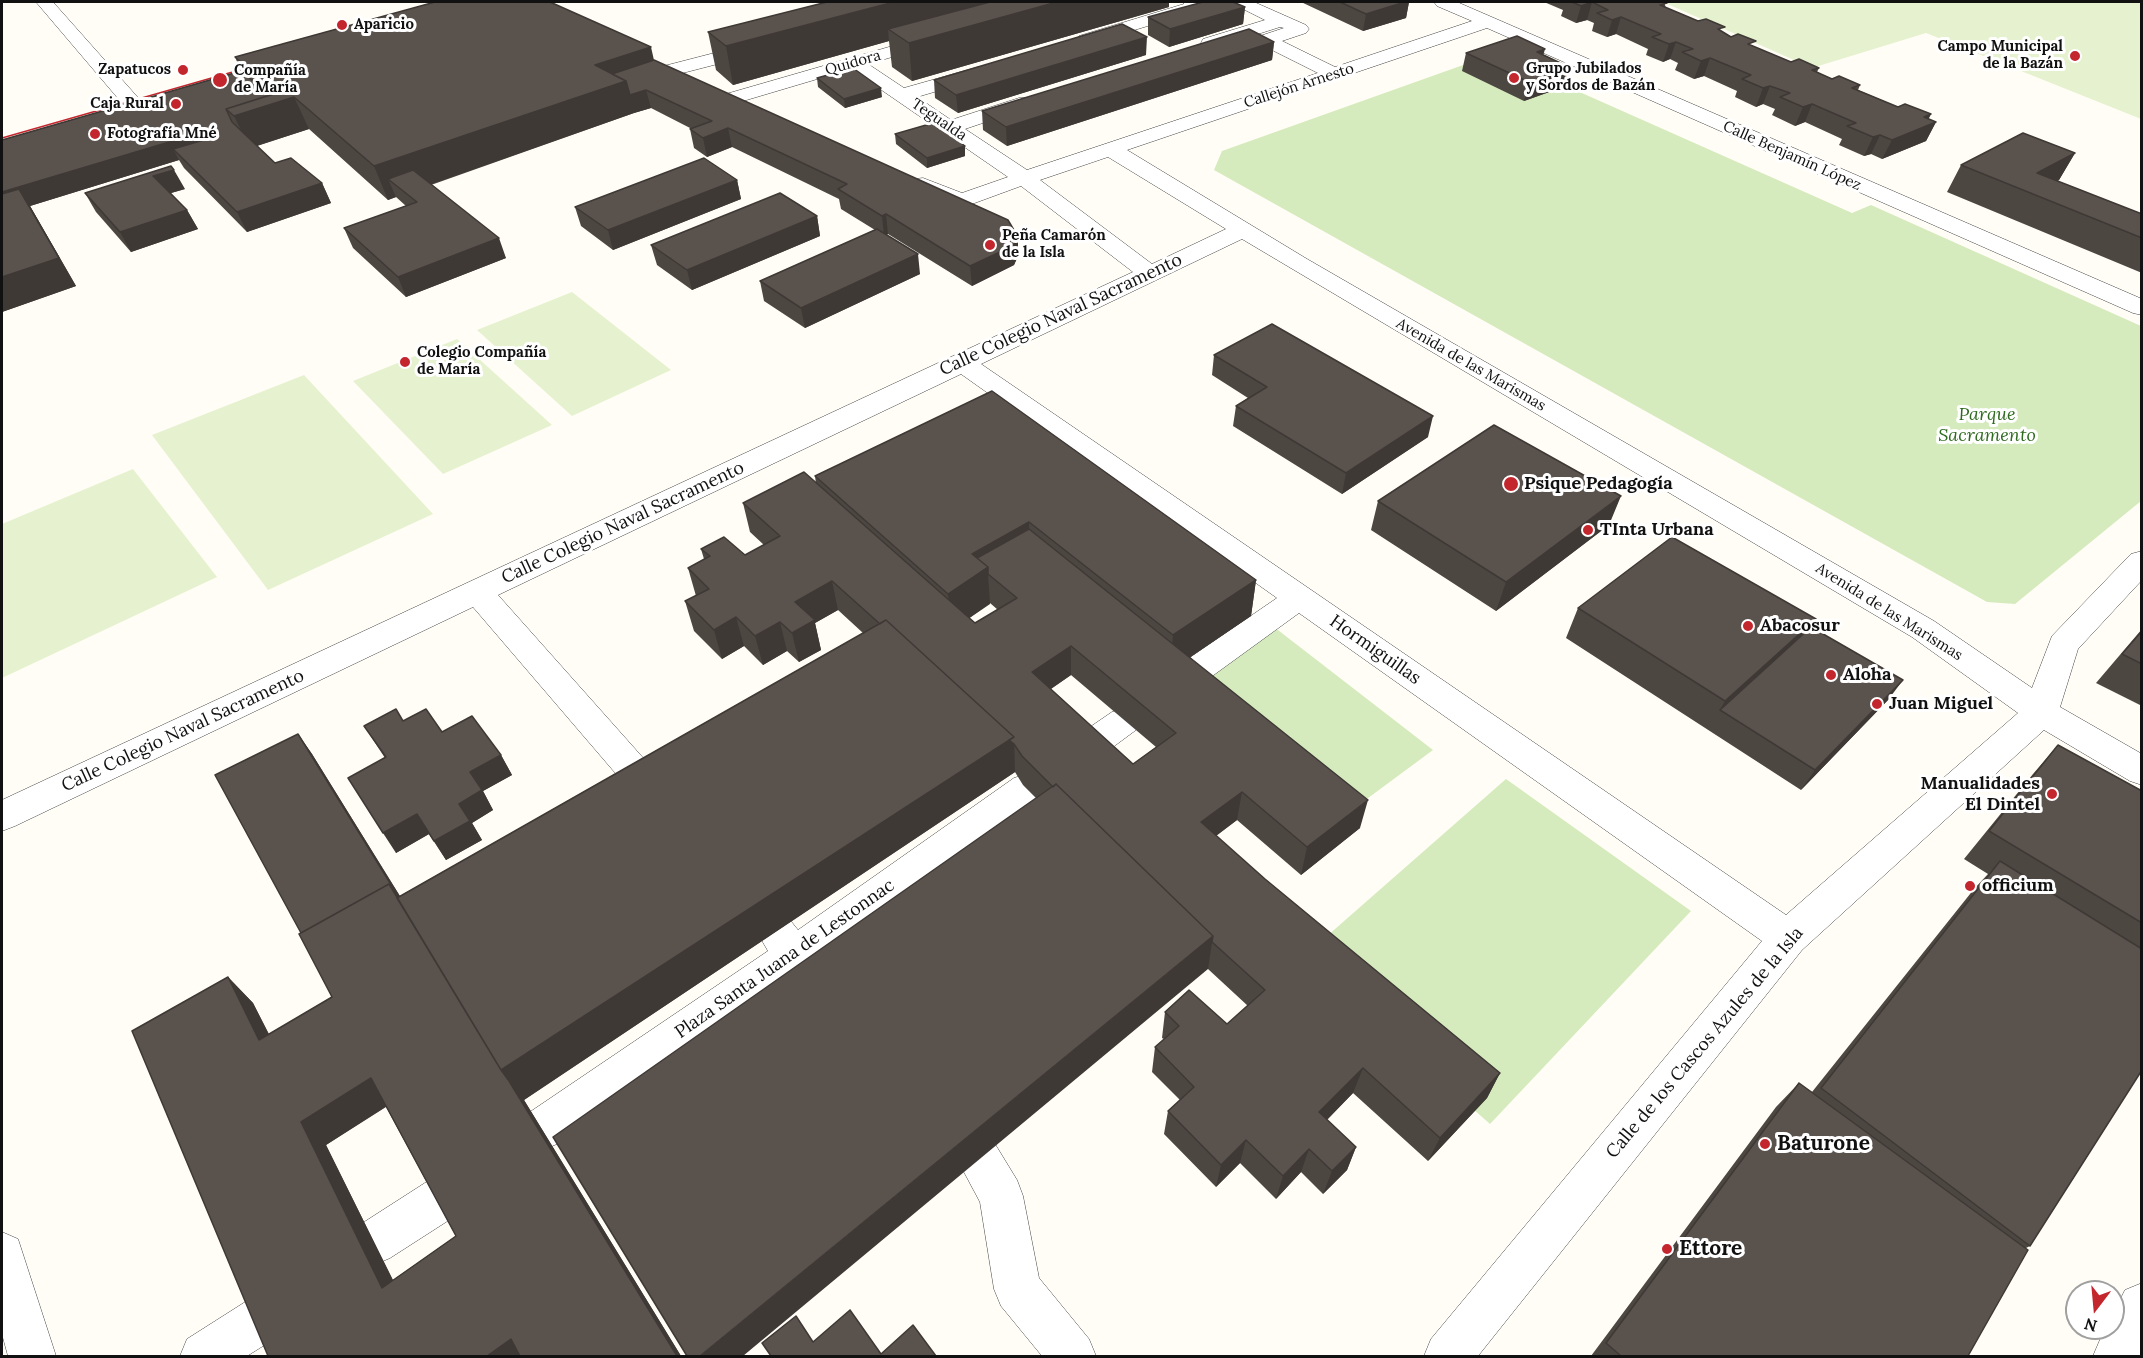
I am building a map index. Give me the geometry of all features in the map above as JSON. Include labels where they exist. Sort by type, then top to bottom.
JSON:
[{"type":"street","points":[[44,2],[134,105]]},
{"type":"street","points":[[1073,44],[1194,4],[1241,2],[1300,28],[1266,40],[1335,74]]},
{"type":"street","name":"Calle Benjamín López","points":[[1443,2],[2142,308]]},
{"type":"street","points":[[1194,49],[1282,20]]},
{"type":"street","name":"Callejón Arnesto","points":[[1109,148],[1487,22]]},
{"type":"street","name":"Quidora","points":[[733,98],[954,34]]},
{"type":"street","points":[[671,70],[772,44]]},
{"type":"street","points":[[651,60],[765,113]]},
{"type":"street","name":"Tegualda","points":[[854,63],[1024,178]]},
{"type":"street","points":[[902,96],[993,68]]},
{"type":"street","points":[[949,127],[1049,95]]},
{"type":"street","points":[[112,111],[156,98]]},
{"type":"street","points":[[906,176],[961,201],[1109,148]]},
{"type":"street","name":"Avenida de las Marismas","points":[[1109,148],[1243,230],[1923,629],[2041,712],[2142,771]]},
{"type":"street","points":[[1024,178],[1149,273]]},
{"type":"street","name":"Calle Colegio Naval Sacramento","points":[[2,816],[1243,230]]},
{"type":"street","name":"Hormiguillas","points":[[961,362],[1788,938]]},
{"type":"street","points":[[2041,712],[2063,644],[2142,561]]},
{"type":"street","points":[[478,592],[649,786]]},
{"type":"street","points":[[1180,681],[1299,598]]},
{"type":"street","name":"Calle de los Cascos Azules de la Isla","points":[[1448,1356],[1788,938],[2041,712]]},
{"type":"street","points":[[1086,748],[1124,721]]},
{"type":"street","name":"Plaza Santa Juana de Lestonnac","points":[[542,1129],[785,944],[1027,788]]},
{"type":"street","points":[[785,944],[822,987]]},
{"type":"street","points":[[990,1178],[1018,1289],[1072,1356]]},
{"type":"street","points":[[374,1242],[444,1197]]},
{"type":"street","points":[[2,1255],[32,1356]]},
{"type":"street","points":[[2116,1356],[2142,1307]]},
{"type":"street","points":[[204,1356],[270,1314]]},
{"type":"green space","points":[[1663,2],[2141,2],[2141,119],[1926,33],[1812,68]]},
{"type":"green space","name":"Parque Sacramento","points":[[1494,54],[1852,213],[1871,205],[2141,326],[2141,501],[2015,604],[1987,602],[1214,170],[1222,151]]},
{"type":"green space","points":[[572,292],[671,370],[572,416],[477,330]]},
{"type":"green space","points":[[457,339],[552,425],[443,474],[353,381]]},
{"type":"green space","points":[[304,375],[433,514],[268,590],[152,435]]},
{"type":"green space","points":[[133,469],[217,577],[2,678],[2,524]]},
{"type":"green space","points":[[1274,627],[1433,750],[1318,835],[1161,698]]},
{"type":"green space","points":[[1506,779],[1691,911],[1490,1124],[1302,958]]},
{"type":"building","points":[[435,2],[550,2],[651,47],[595,65],[626,81],[374,166],[294,97],[234,116],[226,109],[277,93],[235,57]]},
{"type":"building","points":[[827,2],[894,2],[726,46],[708,32]]},
{"type":"building","points":[[990,2],[1057,2],[909,43],[888,29]]},
{"type":"building","points":[[1203,2],[1233,2],[1245,7],[1170,29],[1148,17]]},
{"type":"building","points":[[1340,2],[1405,2],[1366,14]]},
{"type":"building","points":[[1572,2],[1592,2],[1581,6]]},
{"type":"building","points":[[1592,2],[1667,3],[1660,5],[1698,21],[1706,19],[1725,27],[1718,29],[1731,37],[1738,34],[1756,41],[1748,44],[1791,62],[1799,59],[1819,68],[1812,70],[1832,79],[1839,76],[1860,85],[1852,88],[1898,107],[1905,104],[1931,114],[1924,117],[1936,122],[1892,140],[1880,135],[1873,137],[1847,126],[1856,123],[1812,104],[1803,107],[1780,97],[1790,93],[1770,86],[1763,88],[1742,79],[1751,75],[1710,58],[1701,61],[1682,52],[1693,49],[1676,42],[1669,44],[1652,37],[1661,34],[1621,17],[1612,20],[1597,13],[1608,10]]},
{"type":"building","points":[[1122,24],[1147,37],[956,95],[934,80]]},
{"type":"building","points":[[1249,29],[1274,42],[1006,127],[982,111]]},
{"type":"building","points":[[1517,36],[1545,49],[1537,52],[1571,68],[1529,82],[1466,53]]},
{"type":"building","points":[[654,60],[1008,220],[1018,237],[1013,246],[970,266],[886,214],[882,216],[838,189],[847,184],[728,128],[703,138],[690,129],[712,121],[646,90],[630,95],[626,81],[612,74]]},
{"type":"building","points":[[853,68],[881,88],[844,99],[817,78]]},
{"type":"building","points":[[241,71],[270,95],[226,109],[232,122],[275,163],[291,158],[322,183],[237,212],[173,149],[214,137],[206,131],[2,192],[2,140]]},
{"type":"building","points":[[933,123],[965,146],[927,158],[895,134]]},
{"type":"building","points":[[2023,133],[2075,153],[2037,173],[2142,214],[2142,238],[1961,165]]},
{"type":"building","points":[[704,158],[737,180],[608,230],[575,207]]},
{"type":"building","points":[[171,166],[174,170],[153,176],[187,210],[120,232],[85,193]]},
{"type":"building","points":[[413,170],[499,238],[398,277],[344,228],[417,202],[388,179]]},
{"type":"building","points":[[19,189],[59,258],[2,277],[2,194]]},
{"type":"building","points":[[780,193],[817,216],[687,270],[651,245]]},
{"type":"building","points":[[877,229],[918,254],[801,308],[760,281]]},
{"type":"building","points":[[1272,324],[1433,416],[1346,473],[1236,406],[1267,387],[1214,355]]},
{"type":"building","points":[[992,391],[1256,580],[1173,635],[1029,522],[972,554],[988,567],[948,594],[815,476]]},
{"type":"building","points":[[1494,425],[1621,496],[1506,582],[1378,501]]},
{"type":"building","points":[[804,472],[975,623],[1017,598],[988,574],[988,567],[977,558],[1029,529],[1368,800],[1307,847],[1242,792],[1201,822],[1265,879],[1500,1073],[1440,1138],[1363,1068],[1319,1112],[1356,1147],[1332,1171],[1309,1149],[1283,1176],[1246,1140],[1221,1165],[1168,1111],[1194,1087],[1155,1047],[1179,1026],[1165,1012],[1189,990],[1227,1024],[1265,990],[1212,942],[1213,936],[1056,784],[1053,787],[1022,756],[1009,740],[1014,737],[886,620],[880,624],[832,581],[795,602],[815,620],[792,633],[780,622],[755,636],[736,617],[714,630],[685,601],[709,589],[688,568],[710,556],[701,549],[724,537],[745,555],[780,536],[743,503]],"holes":[[[1071,646],[1176,733],[1133,764],[1032,672]]]},
{"type":"building","points":[[1672,537],[1816,619],[1725,701],[1578,608]]},
{"type":"building","points":[[886,620],[1014,737],[501,1070],[397,898]]},
{"type":"building","points":[[1811,627],[1903,680],[1815,770],[1720,710]]},
{"type":"building","points":[[2142,631],[2142,664],[2122,654]]},
{"type":"building","points":[[396,709],[403,721],[426,709],[442,732],[472,716],[501,755],[470,772],[482,790],[459,804],[470,821],[434,841],[417,814],[383,833],[348,778],[386,757],[364,726]]},
{"type":"building","points":[[298,734],[395,891],[389,884],[301,933],[215,775]]},
{"type":"building","points":[[2058,745],[2142,791],[2142,923],[1989,831]]},
{"type":"building","points":[[1056,784],[1213,936],[700,1356],[687,1356],[553,1137]]},
{"type":"building","points":[[2000,861],[2142,949],[2142,1070],[2030,1246],[1821,1088]]},
{"type":"building","points":[[389,884],[677,1356],[520,1356],[511,1339],[487,1356],[268,1356],[132,1031],[228,977],[259,1040],[332,997],[299,934]],"holes":[[[371,1078],[456,1236],[382,1288],[301,1122]]]},
{"type":"building","points":[[1799,1083],[2028,1250],[1968,1356],[1621,1356],[1606,1343]]},
{"type":"building","points":[[850,1310],[881,1354],[913,1325],[936,1356],[771,1356],[762,1343],[796,1316],[813,1342]]},
{"type":"tram line","points":[[2,138],[257,65]]},
{"type":"place","name":"Aparicio","points":[[342,25]]},
{"type":"place","name":"Campo Municipal de la Bazán","points":[[2075,56]]},
{"type":"place","name":"Zapatucos","points":[[183,70]]},
{"type":"place","name":"Grupo Jubilados y Sordos de Bazán","points":[[1514,78]]},
{"type":"place","name":"Compañía de María","points":[[220,80]]},
{"type":"place","name":"Caja Rural","points":[[176,104]]},
{"type":"place","name":"Fotografía Mné","points":[[95,134]]},
{"type":"place","name":"Peña Camarón de la Isla","points":[[990,245]]},
{"type":"place","name":"Colegio Compañía de María","points":[[405,362]]},
{"type":"place","name":"Psique Pedagogía","points":[[1511,484]]},
{"type":"place","name":"TInta Urbana","points":[[1588,530]]},
{"type":"place","name":"Abacosur","points":[[1748,626]]},
{"type":"place","name":"Aloha","points":[[1831,675]]},
{"type":"place","name":"Juan Miguel","points":[[1877,704]]},
{"type":"place","name":"Manualidades El Dintel","points":[[2052,794]]},
{"type":"place","name":"officium","points":[[1970,886]]},
{"type":"place","name":"Baturone","points":[[1765,1144]]},
{"type":"place","name":"Ettore","points":[[1667,1249]]}]
